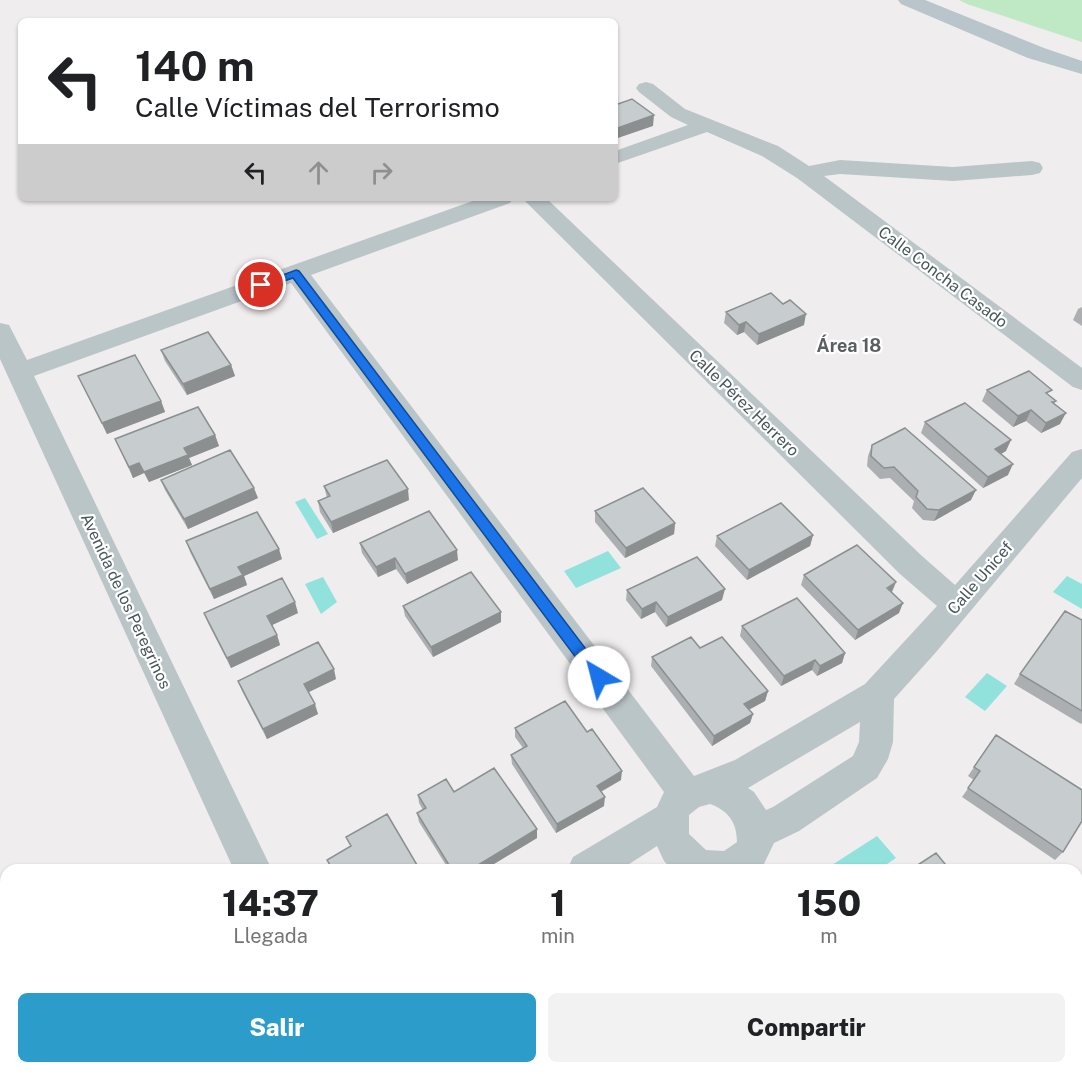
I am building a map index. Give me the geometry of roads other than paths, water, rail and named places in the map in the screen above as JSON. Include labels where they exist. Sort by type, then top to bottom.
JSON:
[{"type":"street","points":[[908,0],[1036,53],[1082,68]]},
{"type":"street","name":"Calle Concha Casado","points":[[646,88],[678,113],[770,151],[805,173],[1082,381]]},
{"type":"street","points":[[618,157],[707,125]]},
{"type":"street","points":[[805,173],[840,167],[953,174],[1032,168]]},
{"type":"street","points":[[20,372],[494,201]]},
{"type":"street","name":"Calle Pérez Herrero","points":[[536,201],[911,565],[957,605]]},
{"type":"street","points":[[296,273],[689,800]]},
{"type":"street","name":"Avenida de los Peregrinos","points":[[0,331],[250,864]]},
{"type":"street","name":"Calle Unicef","points":[[595,864],[689,800],[747,771],[877,694],[1082,459]]},
{"type":"street","points":[[711,864],[733,861],[786,819],[865,767],[873,758],[876,749],[877,694]]},
{"type":"street","points":[[694,864],[684,858],[669,833],[689,800],[726,791],[747,807],[754,820],[733,861]]},
{"type":"water","points":[[305,498],[328,534],[317,539],[295,502]]},
{"type":"water","points":[[608,551],[621,568],[576,588],[564,571]]},
{"type":"water","points":[[1067,576],[1082,584],[1082,609],[1053,592]]},
{"type":"water","points":[[323,577],[337,602],[321,614],[305,584]]},
{"type":"water","points":[[987,673],[1007,686],[985,711],[965,697]]},
{"type":"water","points":[[877,836],[896,858],[887,864],[834,864]]},
{"type":"district","name":"Área 18","points":[[849,345]]}]
